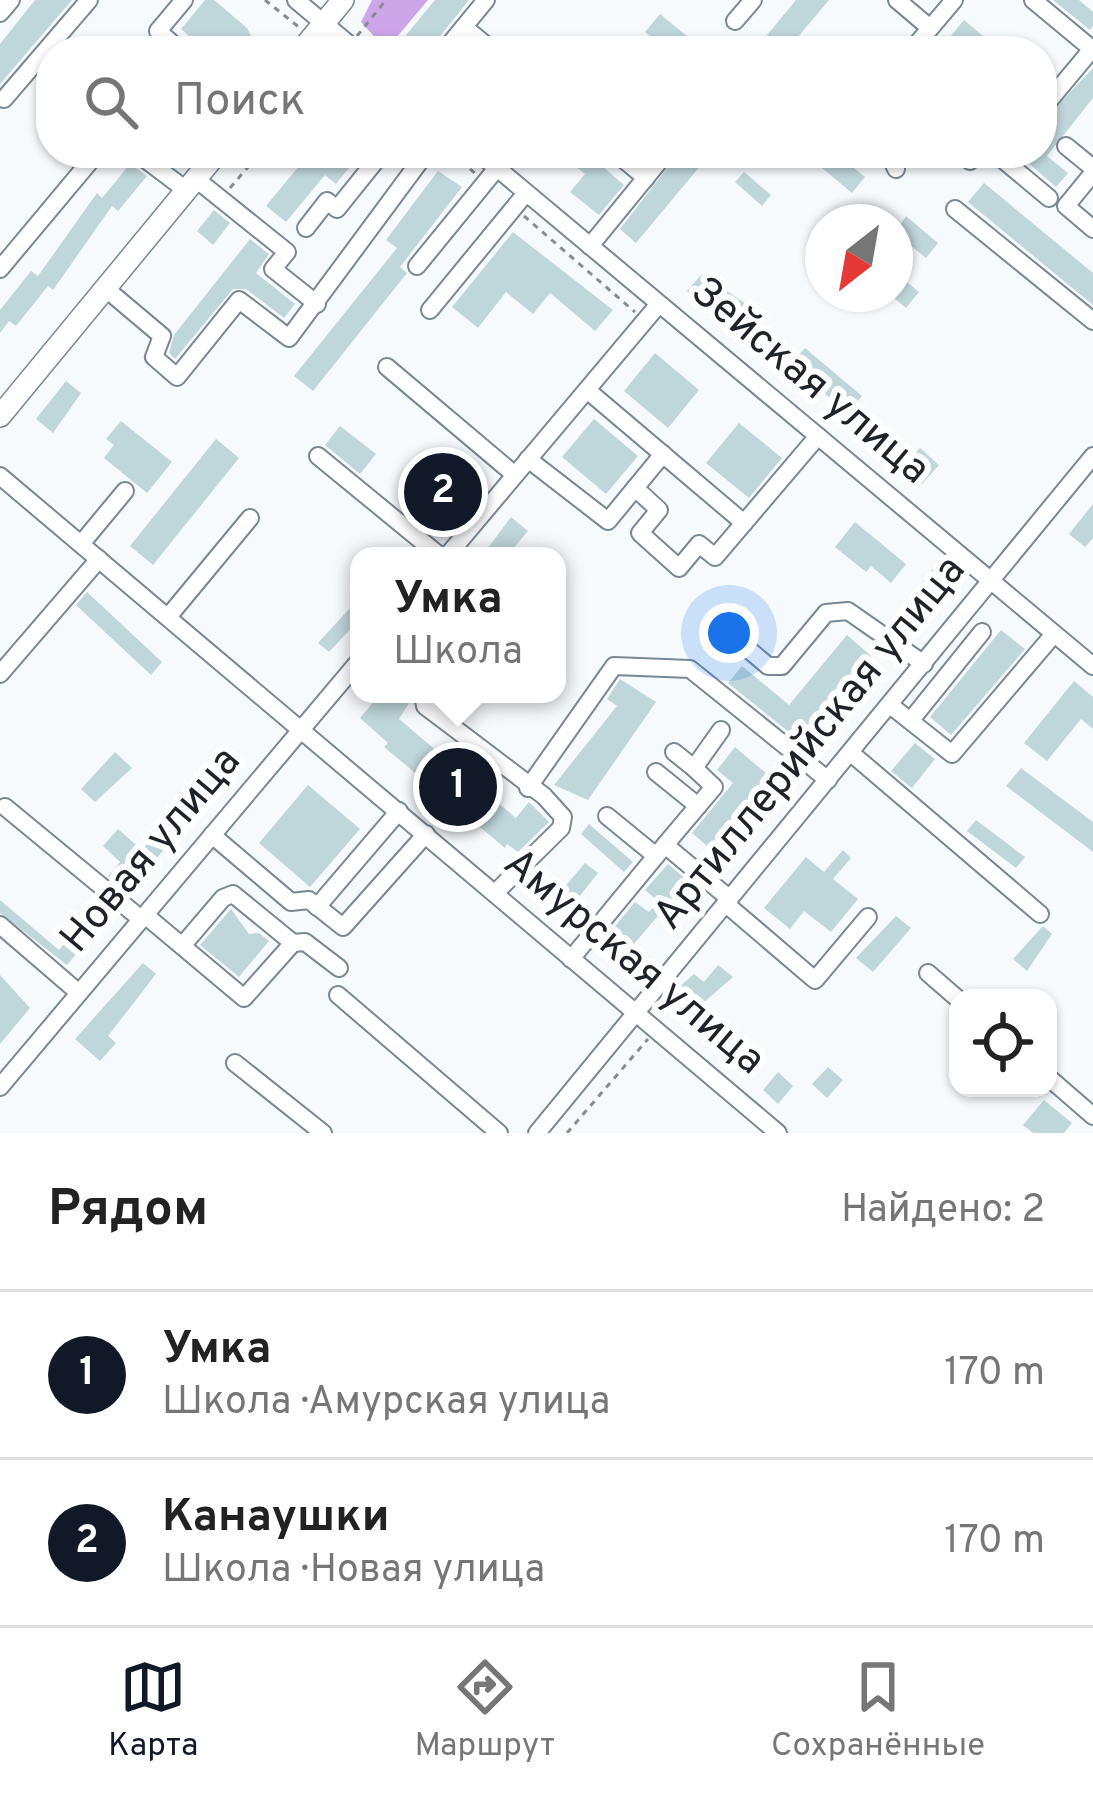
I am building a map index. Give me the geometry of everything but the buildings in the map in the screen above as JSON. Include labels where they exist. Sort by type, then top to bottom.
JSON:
[{"type":"main road","points":[[314,36],[344,0]]},
{"type":"main road","points":[[0,416],[204,168]]},
{"type":"street","points":[[0,13],[11,0]]},
{"type":"street","points":[[58,36],[89,0]]},
{"type":"street","points":[[164,36],[158,31],[184,0]]},
{"type":"street","points":[[296,0],[311,36]]},
{"type":"street","points":[[456,36],[486,0]]},
{"type":"street","points":[[735,21],[753,0]]},
{"type":"street","points":[[897,0],[931,28]]},
{"type":"street","points":[[924,36],[954,0]]},
{"type":"street","points":[[1033,0],[1092,48],[1057,91]]},
{"type":"street","points":[[464,26],[476,36]]},
{"type":"street","points":[[4,99],[36,62]]},
{"type":"street","points":[[1066,146],[1093,171],[1066,206],[1093,229]]},
{"type":"street","points":[[0,269],[85,168]]},
{"type":"street","points":[[163,168],[222,199],[287,252],[273,269],[316,304]]},
{"type":"street","points":[[305,228],[327,201],[337,209],[370,168]]},
{"type":"street","points":[[105,288],[162,336],[154,357],[177,377],[239,300],[290,338],[415,168]]},
{"type":"street","name":"Зейская улица","points":[[488,168],[520,200],[590,246],[1093,666]]},
{"type":"street","points":[[634,168],[646,178]]},
{"type":"street","points":[[590,246],[654,168]]},
{"type":"street","points":[[1013,168],[1049,198]]},
{"type":"street","points":[[417,266],[492,175]]},
{"type":"street","points":[[430,310],[520,200]]},
{"type":"street","points":[[955,209],[1093,321]]},
{"type":"street","points":[[451,547],[659,304]]},
{"type":"street","points":[[387,367],[515,475]]},
{"type":"street","points":[[587,389],[744,523]]},
{"type":"street","points":[[635,488],[659,510],[640,533],[679,568],[699,544],[715,557],[818,436]]},
{"type":"street","points":[[528,459],[608,521],[663,454]]},
{"type":"street","name":"Артиллерийская улица","points":[[537,1133],[1093,455]]},
{"type":"street","points":[[318,456],[432,547]]},
{"type":"street","name":"Амурская улица","points":[[0,476],[778,1133]]},
{"type":"street","points":[[81,544],[124,491]]},
{"type":"street","points":[[168,617],[250,518]]},
{"type":"street","points":[[0,674],[99,559]]},
{"type":"street","points":[[734,638],[768,666],[782,666],[826,613],[848,611],[924,664]]},
{"type":"street","points":[[911,720],[982,632]]},
{"type":"street","points":[[890,705],[952,754],[1054,634]]},
{"type":"street","points":[[527,788],[614,666],[690,669],[828,780]]},
{"type":"street","name":"Новая улица","points":[[0,1087],[350,672]]},
{"type":"street","points":[[424,703],[527,788],[544,796],[562,823],[495,893]]},
{"type":"street","points":[[694,768],[721,730]]},
{"type":"street","points":[[571,959],[713,787],[674,752]]},
{"type":"street","points":[[851,753],[1040,914]]},
{"type":"street","points":[[656,772],[698,806]]},
{"type":"street","points":[[4,807],[244,998],[293,943]]},
{"type":"street","points":[[317,907],[398,811]]},
{"type":"street","points":[[608,816],[728,902],[815,980],[868,916]]},
{"type":"street","points":[[212,835],[291,902],[309,900],[343,927],[426,834]]},
{"type":"street","points":[[182,946],[223,898],[232,895],[293,943],[305,942],[338,968]]},
{"type":"street","points":[[0,925],[79,993]]},
{"type":"street","points":[[928,973],[949,991]]},
{"type":"street","points":[[338,994],[499,1133]]},
{"type":"street","points":[[235,1063],[323,1133]]},
{"type":"street","points":[[1057,1085],[1093,1116]]},
{"type":"path","points":[[266,0],[310,36]]},
{"type":"path","points":[[361,36],[386,0]]},
{"type":"path","points":[[222,199],[248,168]]},
{"type":"path","points":[[479,168],[492,175]]},
{"type":"path","points":[[520,200],[645,321]]},
{"type":"path","points":[[567,1133],[653,1028]]},
{"type":"shaded area","points":[[372,0],[428,0],[398,36],[374,36],[361,22]]},
{"type":"place","name":"Канаушки","points":[[443,492]]},
{"type":"place","name":"Умка","points":[[458,787]]}]
